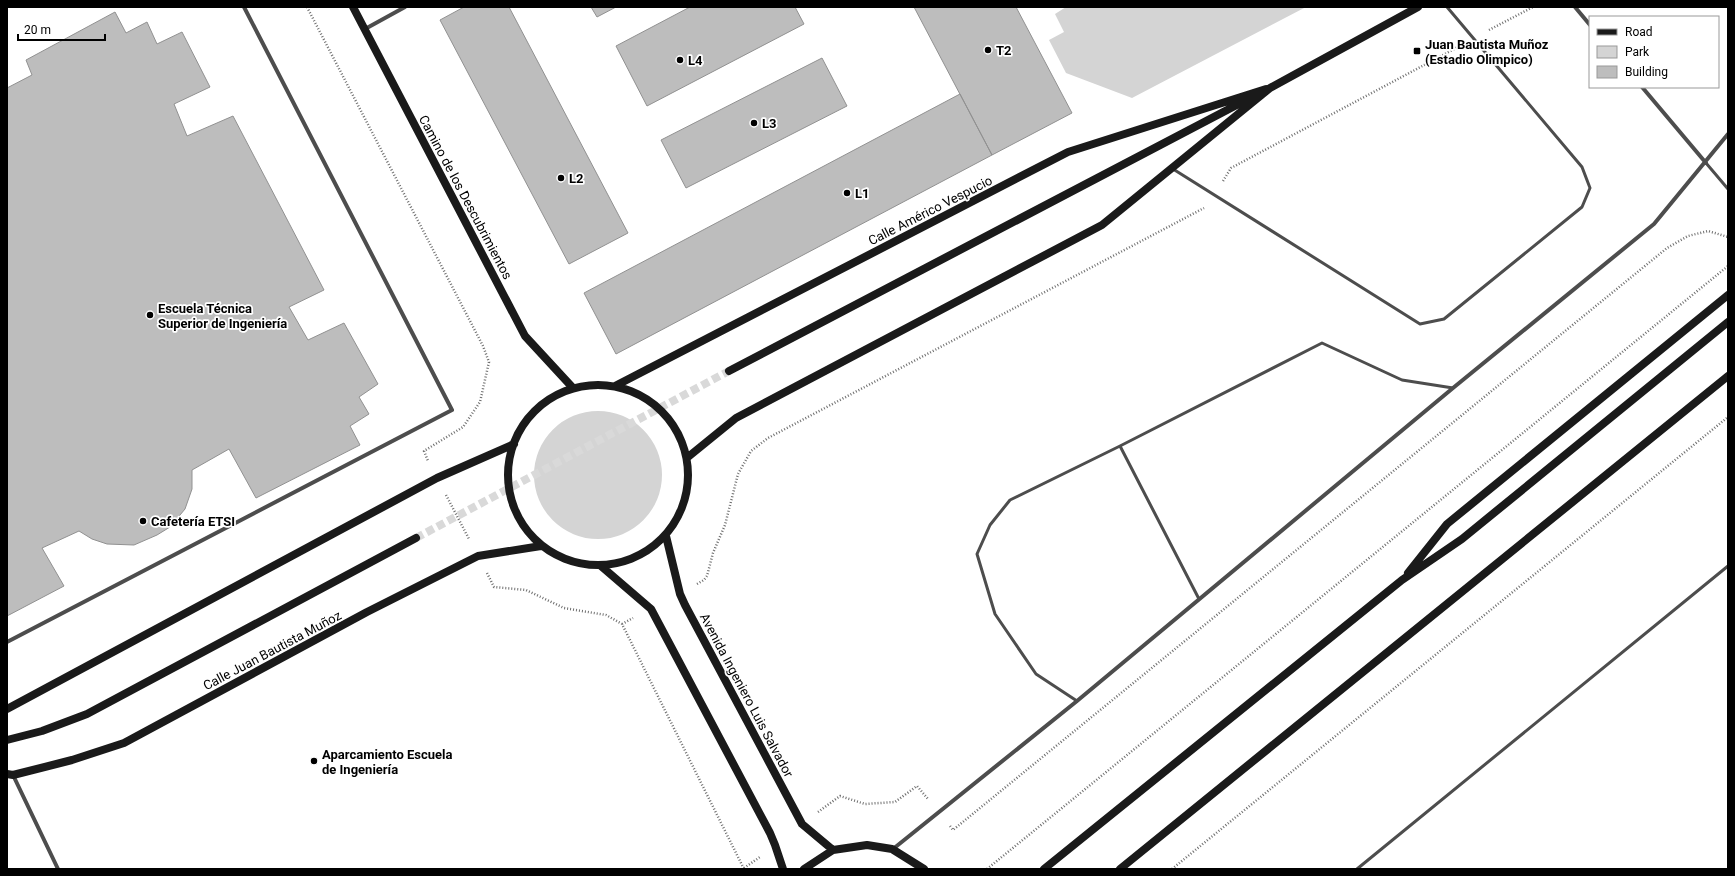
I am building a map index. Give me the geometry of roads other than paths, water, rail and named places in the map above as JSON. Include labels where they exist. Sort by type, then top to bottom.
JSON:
[{"type":"street","points":[[7,642],[452,410],[244,7]]},
{"type":"street","name":"Camino de los Descubrimientos","points":[[353,7],[525,336],[573,388]]},
{"type":"street","points":[[365,29],[405,7]]},
{"type":"street","name":"Calle Américo Vespucio","points":[[688,457],[736,418],[1102,225],[1270,88],[1418,7]]},
{"type":"street","points":[[1575,7],[1589,24]]},
{"type":"street","points":[[729,372],[1270,88]]},
{"type":"street","name":"Calle Américo Vespucio","points":[[615,386],[1068,152],[1270,88]]},
{"type":"street","points":[[1643,88],[1706,163]]},
{"type":"street","points":[[892,849],[1077,701],[1453,388],[1654,224],[1706,163],[1728,134]]},
{"type":"street","points":[[1402,580],[1447,524],[1728,295]]},
{"type":"street","points":[[1044,869],[1402,580],[1462,539],[1728,322]]},
{"type":"street","points":[[1120,869],[1728,376]]},
{"type":"street","points":[[594,384],[615,386],[648,399],[674,424],[688,457],[689,485],[682,512],[666,536],[636,558],[601,566],[579,564],[559,558],[541,546],[522,525],[510,499],[508,471],[514,444],[527,419],[548,400],[573,388],[594,384]]},
{"type":"street","points":[[7,709],[437,478],[514,444]]},
{"type":"street","name":"Avenida Ingeniero Luis Salvador","points":[[666,536],[680,594],[685,605],[802,824],[833,850]]},
{"type":"street","points":[[7,740],[42,731],[87,714],[416,538]]},
{"type":"street","name":"Calle Juan Bautista Muñoz","points":[[10,774],[72,760],[124,742],[367,612],[478,556],[541,546]]},
{"type":"street","points":[[601,566],[651,609],[770,833],[783,869]]},
{"type":"street","points":[[10,774],[58,869]]},
{"type":"street","points":[[804,869],[833,850],[867,845],[892,849],[924,869]]},
{"type":"lane","points":[[1172,168],[1420,324],[1444,319],[1582,207],[1590,188],[1582,167],[1447,7]]},
{"type":"lane","points":[[1706,163],[1728,189]]},
{"type":"lane","points":[[1077,701],[1036,674],[995,614],[977,554],[990,525],[1010,500],[1120,446],[1322,343],[1402,380],[1453,388]]},
{"type":"lane","points":[[1120,446],[1199,599]]},
{"type":"lane","points":[[1357,869],[1728,566]]},
{"type":"tunnel","points":[[416,538],[729,371]]},
{"type":"place","name":"T2","points":[[988,50]]},
{"type":"place","name":"Juan Bautista Muñoz (Estadio Olimpico)","points":[[1417,51]]},
{"type":"place","name":"L4","points":[[680,60]]},
{"type":"place","name":"L3","points":[[754,123]]},
{"type":"place","name":"L2","points":[[561,178]]},
{"type":"place","name":"L1","points":[[847,193]]},
{"type":"place","name":"Escuela Técnica Superior de Ingeniería","points":[[150,315]]},
{"type":"place","name":"Cafetería ETSI","points":[[143,521]]},
{"type":"place","name":"Aparcamiento Escuela de Ingeniería","points":[[314,761]]}]
